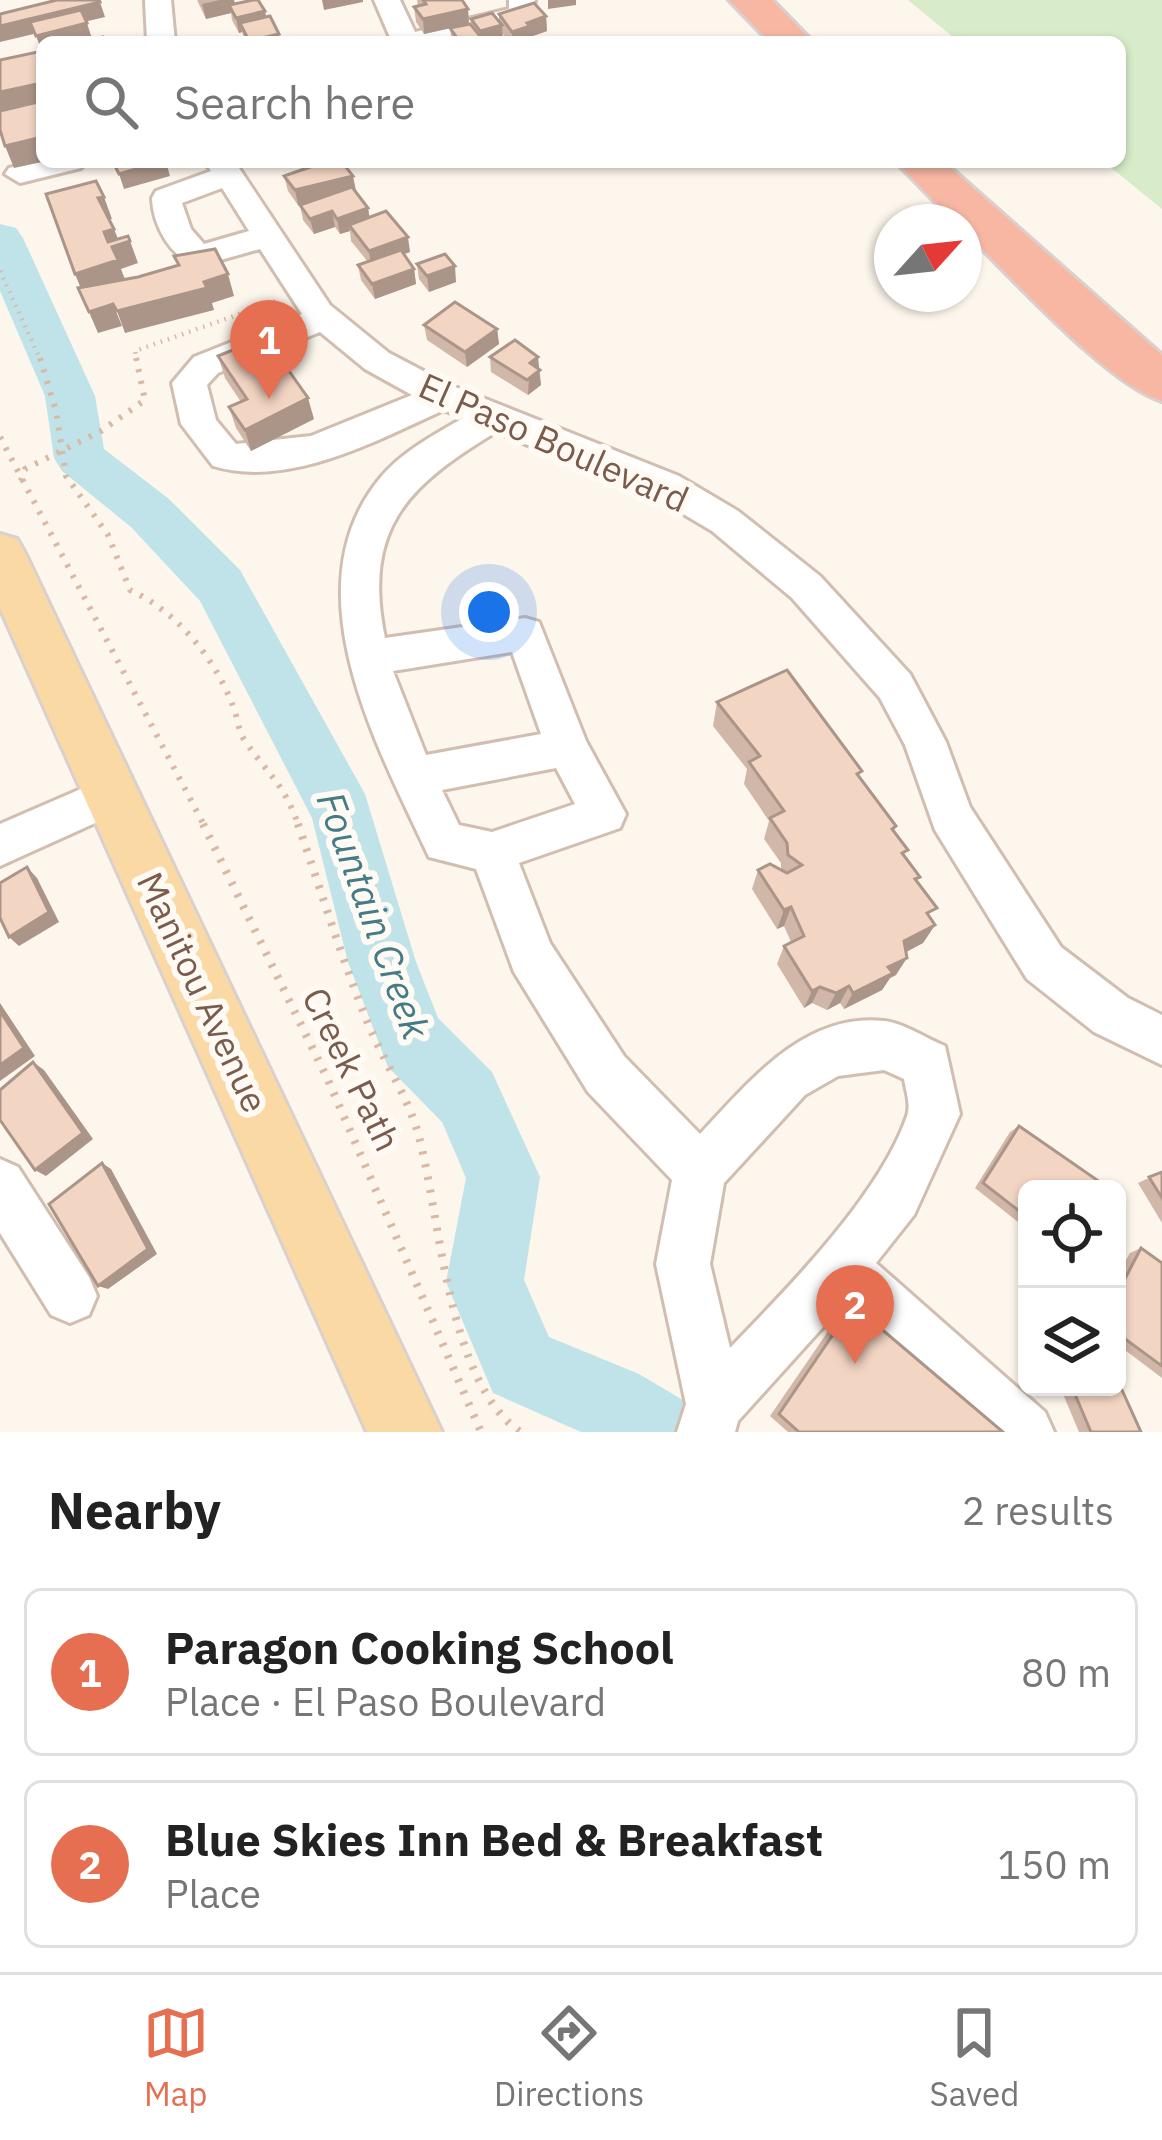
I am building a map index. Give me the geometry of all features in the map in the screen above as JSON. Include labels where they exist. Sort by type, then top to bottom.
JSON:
[{"type":"highway","points":[[715,0],[751,36]]},
{"type":"highway","points":[[749,0],[787,36]]},
{"type":"highway","points":[[885,168],[922,204]]},
{"type":"highway","points":[[925,168],[1162,383]]},
{"type":"highway","points":[[982,262],[1162,422]]},
{"type":"main road","name":"Manitou Avenue","points":[[0,553],[405,1432]]},
{"type":"street","points":[[156,36],[158,0]]},
{"type":"street","points":[[387,0],[403,36]]},
{"type":"street","points":[[426,36],[522,7]]},
{"type":"street","points":[[20,174],[45,168]]},
{"type":"street","points":[[224,169],[167,197],[166,209],[187,247],[199,256],[266,237]]},
{"type":"street","name":"El Paso Boulevard","points":[[224,169],[324,318],[377,361],[443,396],[666,486],[725,520],[806,587],[895,686],[926,742],[951,816],[1044,963],[1111,1015],[1162,1041]]},
{"type":"street","points":[[324,318],[206,365],[189,383],[199,424],[226,457],[269,461],[323,448],[443,396]]},
{"type":"street","points":[[366,658],[525,634],[567,747],[604,814],[492,852],[445,843],[366,658],[362,559],[385,499],[419,464],[494,416]]},
{"type":"street","points":[[415,776],[567,747]]},
{"type":"street","points":[[4,831],[111,795]]},
{"type":"street","points":[[492,852],[531,956],[606,1074],[700,1171]]},
{"type":"street","points":[[886,1045],[927,1064],[935,1114],[895,1196],[711,1418],[683,1264],[700,1171],[787,1076],[832,1052],[886,1045]]},
{"type":"street","points":[[0,1185],[70,1296]]},
{"type":"street","points":[[839,1266],[1025,1432]]},
{"type":"path","points":[[0,271],[37,346],[66,476],[108,535],[130,590],[154,601],[209,657],[233,705],[242,737],[287,792],[365,1017],[417,1130],[451,1298],[478,1380],[506,1422],[520,1432]]},
{"type":"path","points":[[21,482],[25,469],[100,431],[145,400]]},
{"type":"path","name":"Creek Path","points":[[0,436],[158,737],[382,1191],[481,1432]]},
{"type":"green space","points":[[908,0],[1162,0],[1162,209],[1111,168],[1126,168],[1126,36],[952,36]]},
{"type":"building","points":[[57,0],[100,2],[0,26],[0,14]]},
{"type":"building","points":[[258,0],[265,11],[236,18],[229,5]]},
{"type":"building","points":[[423,0],[462,0],[468,9],[423,19],[414,7],[426,4]]},
{"type":"building","points":[[534,3],[546,16],[512,32],[499,14]]},
{"type":"building","points":[[81,10],[87,23],[36,36],[30,22]]},
{"type":"building","points":[[492,13],[502,25],[480,31],[471,19]]},
{"type":"building","points":[[270,16],[279,34],[246,36],[240,23]]},
{"type":"building","points":[[470,24],[480,36],[456,36],[450,28]]},
{"type":"building","points":[[36,52],[36,84],[0,92],[0,60]]},
{"type":"building","points":[[36,102],[36,138],[5,146],[0,111]]},
{"type":"building","points":[[307,168],[347,168],[353,176],[295,190],[284,176]]},
{"type":"building","points":[[96,181],[104,197],[98,198],[114,229],[104,232],[108,242],[128,236],[130,241],[112,247],[118,260],[75,274],[46,194]]},
{"type":"building","points":[[352,187],[368,208],[337,219],[332,211],[310,219],[300,205]]},
{"type":"building","points":[[386,211],[408,237],[369,251],[349,225]]},
{"type":"building","points":[[215,249],[228,274],[204,282],[207,288],[117,311],[113,304],[89,312],[78,288],[138,277],[179,265],[174,256]]},
{"type":"building","points":[[401,250],[414,269],[372,284],[358,265]]},
{"type":"building","points":[[445,254],[455,266],[427,276],[417,264]]},
{"type":"building","points":[[455,302],[497,329],[465,352],[424,325]]},
{"type":"building","points":[[265,337],[308,398],[245,430],[229,407],[247,399],[218,356]]},
{"type":"building","points":[[515,340],[538,357],[530,363],[540,370],[527,380],[490,357]]},
{"type":"building","points":[[787,670],[862,771],[857,774],[896,826],[892,829],[908,850],[902,853],[920,877],[915,879],[937,908],[927,913],[935,925],[904,941],[907,958],[888,967],[893,973],[853,993],[849,986],[836,993],[820,987],[812,991],[784,946],[804,936],[791,907],[784,910],[758,870],[770,864],[787,873],[802,865],[788,855],[787,843],[770,818],[784,811],[749,762],[760,756],[717,702]]},
{"type":"building","points":[[27,867],[49,912],[9,937],[0,918],[0,883]]},
{"type":"building","points":[[0,1011],[24,1048],[0,1065]]},
{"type":"building","points":[[33,1062],[83,1133],[35,1170],[0,1120],[0,1090]]},
{"type":"building","points":[[1019,1126],[1097,1180],[1018,1180],[1018,1210],[983,1183]]},
{"type":"building","points":[[102,1163],[148,1249],[98,1286],[49,1204]]},
{"type":"building","points":[[1162,1172],[1162,1198],[1149,1177]]},
{"type":"building","points":[[1141,1248],[1162,1263],[1162,1366],[1126,1340],[1126,1277]]},
{"type":"building","points":[[853,1305],[1003,1432],[799,1432],[779,1414]]},
{"type":"building","points":[[1076,1396],[1125,1396],[1141,1432],[1091,1432]]},
{"type":"waterway","name":"Fountain Creek","points":[[0,238],[70,396],[80,458],[150,513],[220,586],[343,814],[382,962],[413,1042],[467,1097],[503,1177],[485,1282],[521,1365],[610,1403],[659,1432]]},
{"type":"place","name":"Paragon Cooking School","points":[[269,399]]},
{"type":"place","name":"Blue Skies Inn Bed & Breakfast","points":[[855,1364]]}]
